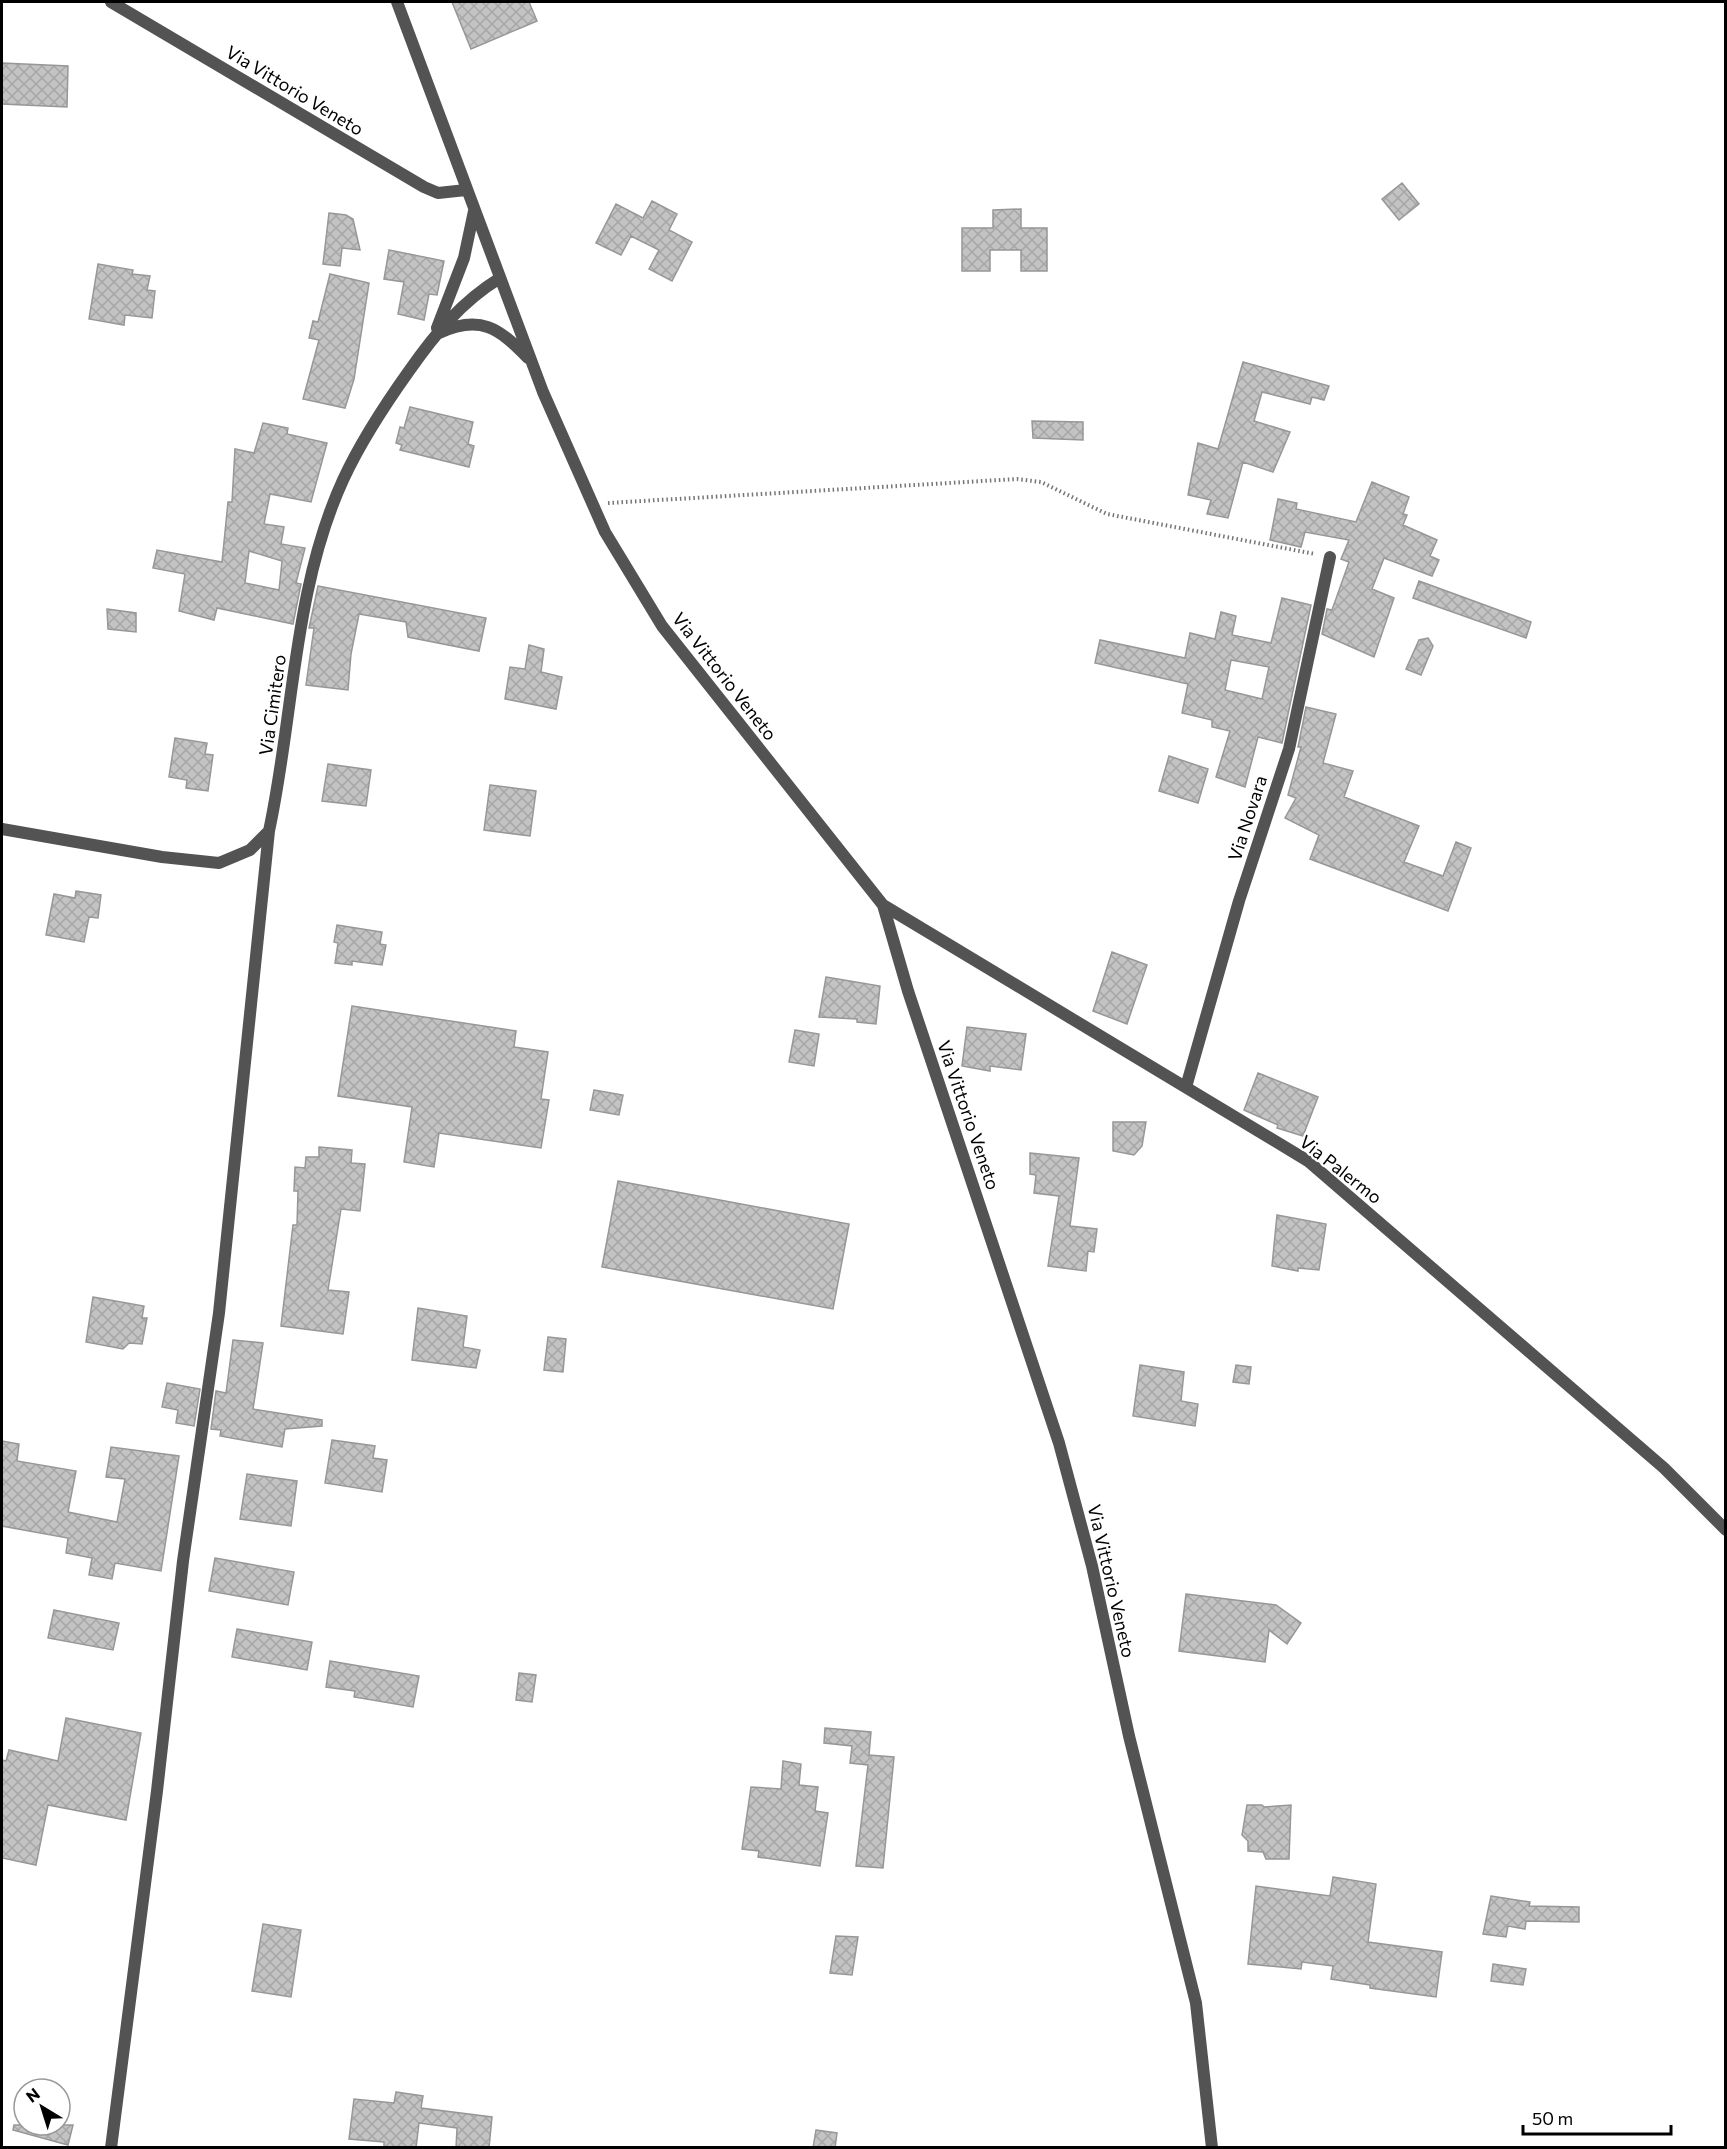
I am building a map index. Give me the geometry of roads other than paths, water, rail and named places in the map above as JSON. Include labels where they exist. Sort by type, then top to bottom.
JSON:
[{"type":"street","name":"Via Vittorio Veneto","points":[[111,2],[424,187],[438,193],[466,190]]},
{"type":"street","name":"Via Vittorio Veneto","points":[[397,2],[532,363],[605,532],[662,626],[883,905],[908,991],[1055,1432],[1092,1566],[1129,1736],[1196,2003],[1212,2148]]},
{"type":"street","name":"Via Cimitero","points":[[435,335],[464,258],[474,210]]},
{"type":"street","name":"Via Cimitero","points":[[111,2148],[157,1791],[183,1561],[219,1313],[269,831],[298,647],[313,572],[323,535],[343,481],[379,412],[435,335],[459,308],[501,278]]},
{"type":"street","points":[[435,335],[457,325],[492,327],[502,333],[532,363]]},
{"type":"street","name":"Via Novara","points":[[1186,1087],[1239,901],[1289,749],[1330,556]]},
{"type":"street","points":[[2,829],[162,857],[219,862],[250,850],[269,831]]},
{"type":"street","name":"Via Palermo","points":[[883,905],[1308,1161],[1664,1468],[1725,1530]]}]
